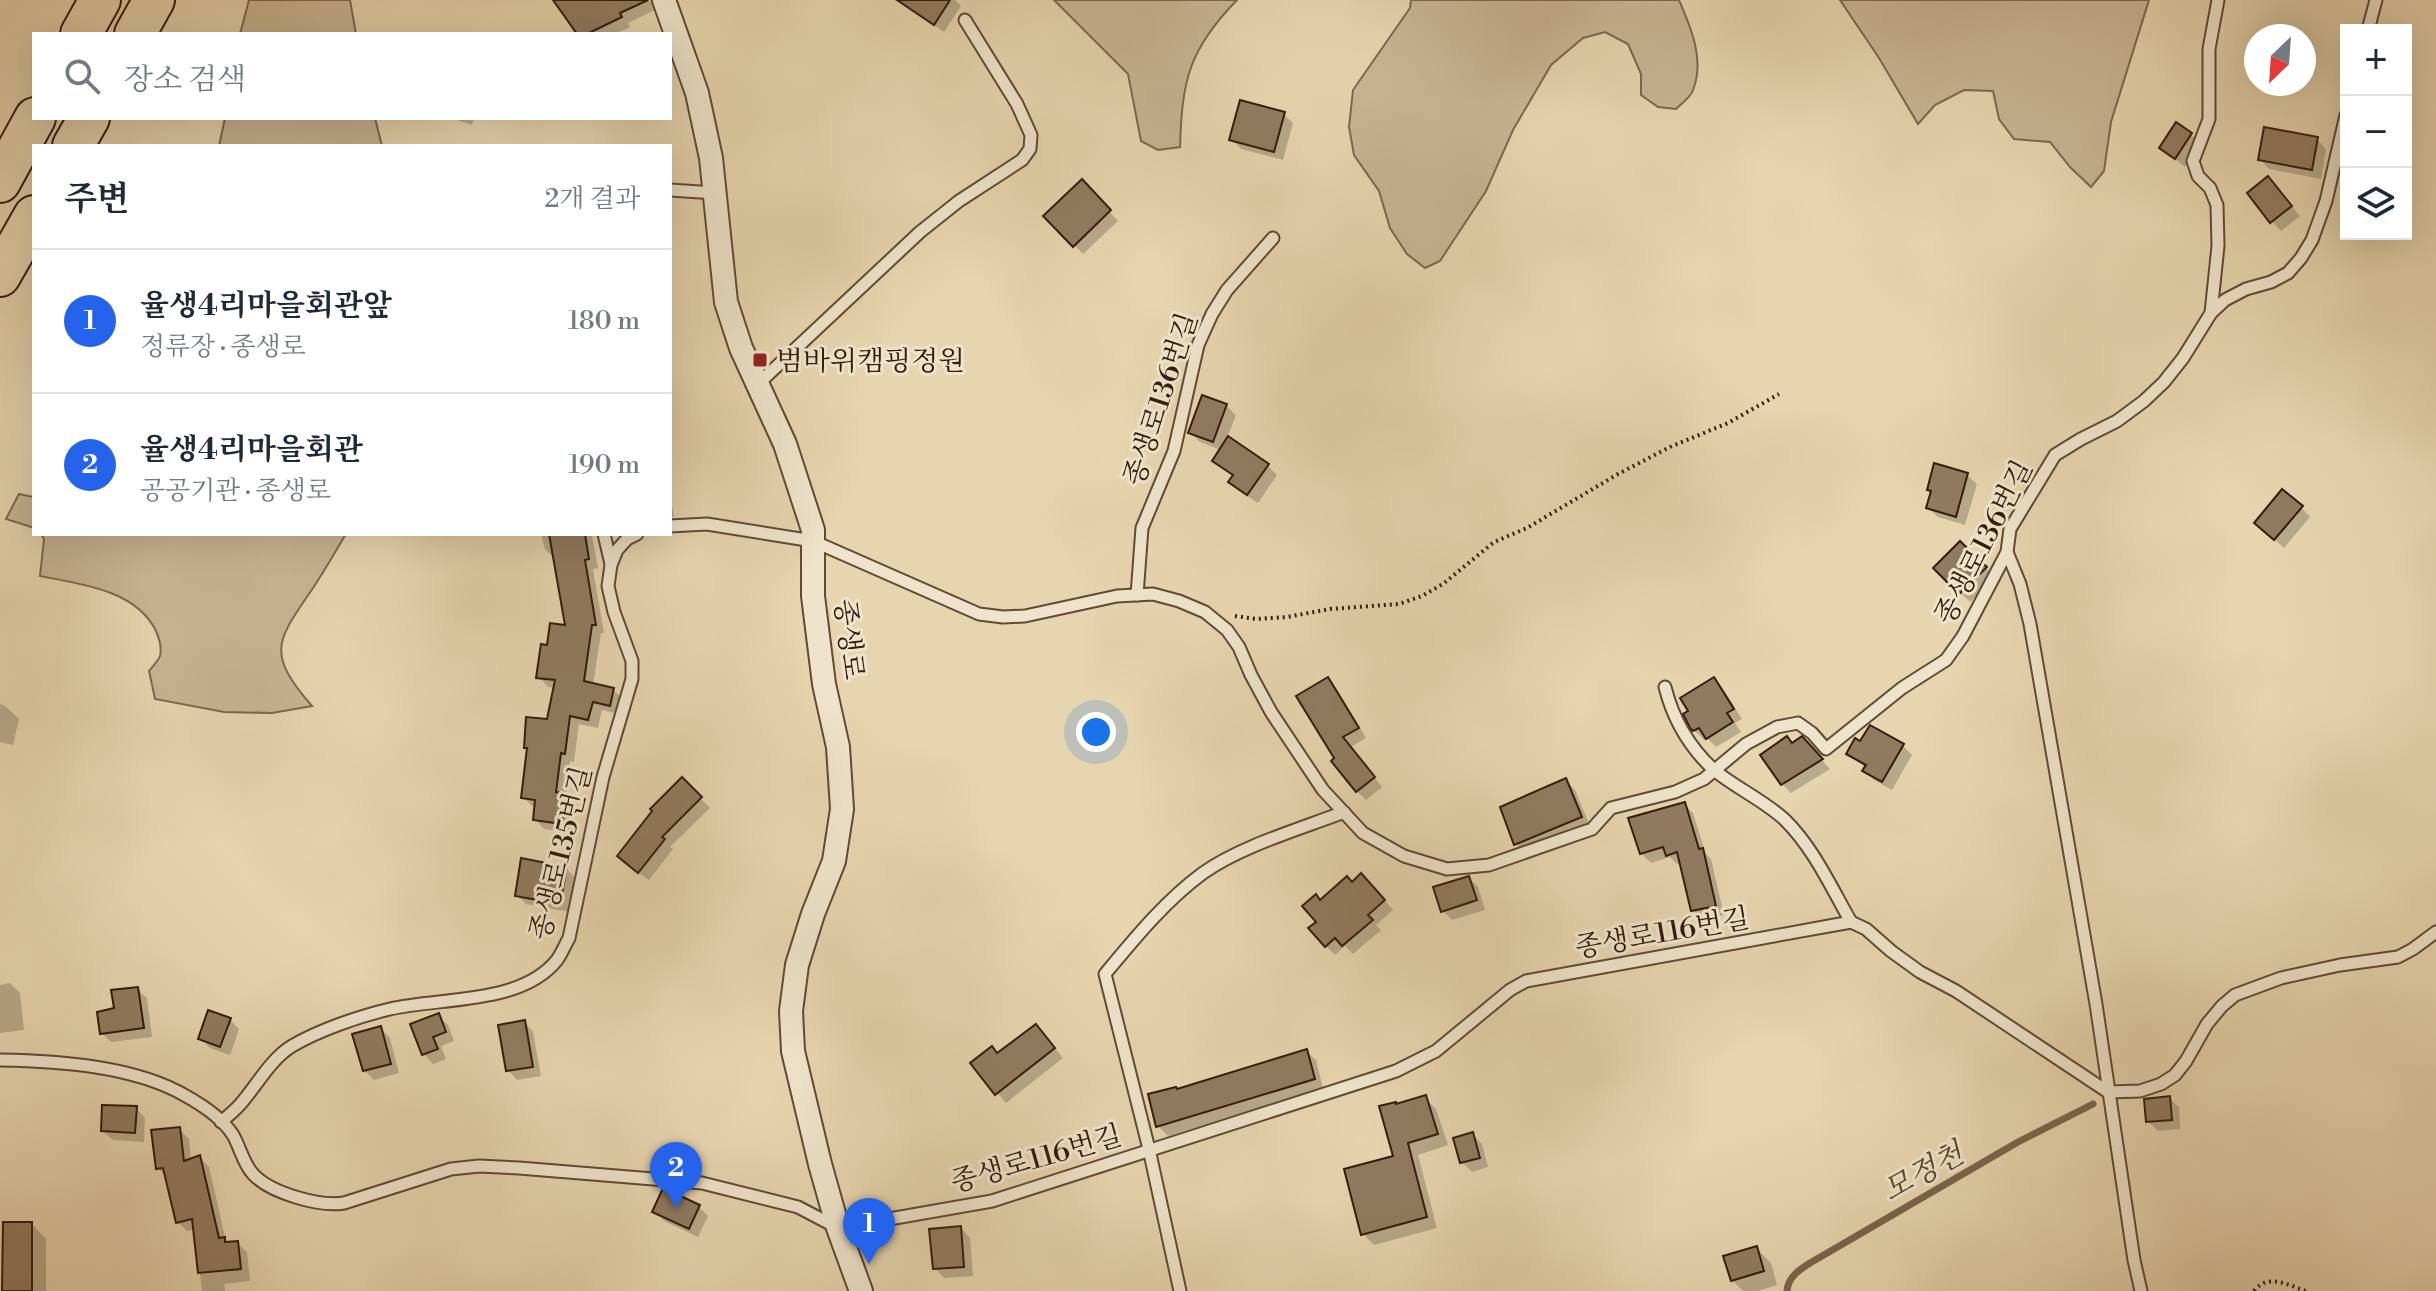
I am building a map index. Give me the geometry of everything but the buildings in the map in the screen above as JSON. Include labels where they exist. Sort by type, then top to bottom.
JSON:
[{"type":"highway","points":[[82,32],[100,0]]},
{"type":"highway","points":[[136,32],[154,0]]},
{"type":"highway","points":[[0,182],[34,120]]},
{"type":"highway","points":[[74,144],[88,120]]},
{"type":"highway","points":[[0,276],[32,220]]},
{"type":"street","name":"종생로","points":[[664,0],[697,93],[711,158],[726,302],[741,348],[785,444],[813,530],[813,596],[824,684],[838,747],[842,809],[834,861],[797,965],[791,1011],[793,1051],[838,1228],[861,1291]]},
{"type":"lane","points":[[2211,313],[2218,246],[2217,205],[2210,188],[2198,176],[2193,161],[2209,119],[2209,49],[2218,0]]},
{"type":"lane","points":[[2370,24],[2376,0]]},
{"type":"lane","points":[[758,384],[920,232],[959,201],[1022,160],[1030,149],[1031,135],[1017,104],[965,20]]},
{"type":"lane","name":"종생로136번길","points":[[813,541],[979,614],[1025,616],[1117,596],[1153,594],[1205,612],[1227,630],[1239,647],[1271,712],[1323,790],[1363,833],[1404,856],[1447,869],[1489,865],[1592,829],[1611,808],[1675,792],[1704,779],[1746,744],[1777,727],[1798,723],[1826,749],[1902,688],[1946,660],[1963,636],[2007,552],[2010,529],[2055,455],[2117,421],[2154,392],[2183,358],[2211,313],[2225,300],[2288,273],[2301,258],[2312,240],[2326,201],[2340,141]]},
{"type":"lane","points":[[672,190],[715,193]]},
{"type":"lane","name":"종생로136번길","points":[[1137,595],[1142,528],[1174,451],[1198,345],[1227,290],[1273,238]]},
{"type":"lane","points":[[672,526],[707,524],[813,541]]},
{"type":"lane","name":"종생로135번길","points":[[221,1122],[240,1105],[289,1047],[389,1009],[491,995],[519,986],[539,976],[557,960],[569,938],[603,777],[632,679],[632,661],[608,586],[611,565],[604,536]]},
{"type":"lane","points":[[611,565],[617,550],[633,536]]},
{"type":"lane","points":[[2007,552],[2020,584],[2030,624],[2096,1004],[2141,1291]]},
{"type":"lane","points":[[1665,687],[1672,714],[1687,738],[1714,770],[1759,799],[1801,838],[1851,922],[1866,929],[1920,972],[1956,991],[2108,1092],[2140,1091],[2175,1075],[2207,1024],[2235,995],[2281,978],[2398,957],[2436,932]]},
{"type":"lane","points":[[1180,1291],[1149,1149],[1105,974],[1146,926],[1204,872],[1235,855],[1344,812]]},
{"type":"lane","name":"종생로116번길","points":[[838,1228],[992,1201],[1396,1071],[1436,1051],[1510,990],[1526,981],[1851,922]]},
{"type":"lane","points":[[0,1060],[103,1069],[151,1080],[183,1094],[211,1111],[232,1134],[253,1174],[265,1183],[312,1203],[344,1203],[451,1169],[479,1166],[702,1183],[798,1207],[838,1228]]},
{"type":"path","points":[[1205,612],[1256,619],[1287,617],[1330,609],[1399,604],[1422,596],[1443,584],[1494,542],[1527,528],[1618,474],[1670,447],[1728,423],[1779,394]]},
{"type":"path","points":[[2254,1291],[2260,1283],[2273,1280],[2306,1291]]},
{"type":"shaded area","points":[[249,0],[350,0],[356,32],[241,32]]},
{"type":"shaded area","points":[[1054,0],[1237,0],[1208,34],[1191,67],[1183,103],[1180,147],[1158,150],[1141,141],[1128,74]]},
{"type":"shaded area","points":[[1411,0],[1679,0],[1697,56],[1693,90],[1676,109],[1658,107],[1641,95],[1641,74],[1628,44],[1605,32],[1583,38],[1551,65],[1513,130],[1486,191],[1440,261],[1425,268],[1407,254],[1390,228],[1379,191],[1354,155],[1349,127],[1353,90],[1410,8]]},
{"type":"shaded area","points":[[1840,0],[2149,0],[2111,122],[2104,171],[2091,187],[2050,142],[2014,139],[1999,119],[1993,91],[1964,90],[1935,105],[1918,124]]},
{"type":"shaded area","points":[[225,120],[376,120],[382,144],[219,144]]},
{"type":"shaded area","points":[[19,494],[32,497],[32,527],[6,519]]},
{"type":"shaded area","points":[[42,536],[345,536],[291,621],[281,647],[287,672],[312,706],[272,713],[224,712],[155,699],[149,671],[160,656],[160,646],[156,631],[147,617],[135,606],[106,591],[40,576]]},
{"type":"waterway","name":"모정천","points":[[1787,1291],[1792,1278],[1810,1263],[2018,1142],[2093,1104]]},
{"type":"place","name":"범바위캠핑정원","points":[[760,360]]},
{"type":"place","name":"율생4리마을회관","points":[[676,1208]]},
{"type":"place","name":"율생4리마을회관앞","points":[[869,1264]]}]
